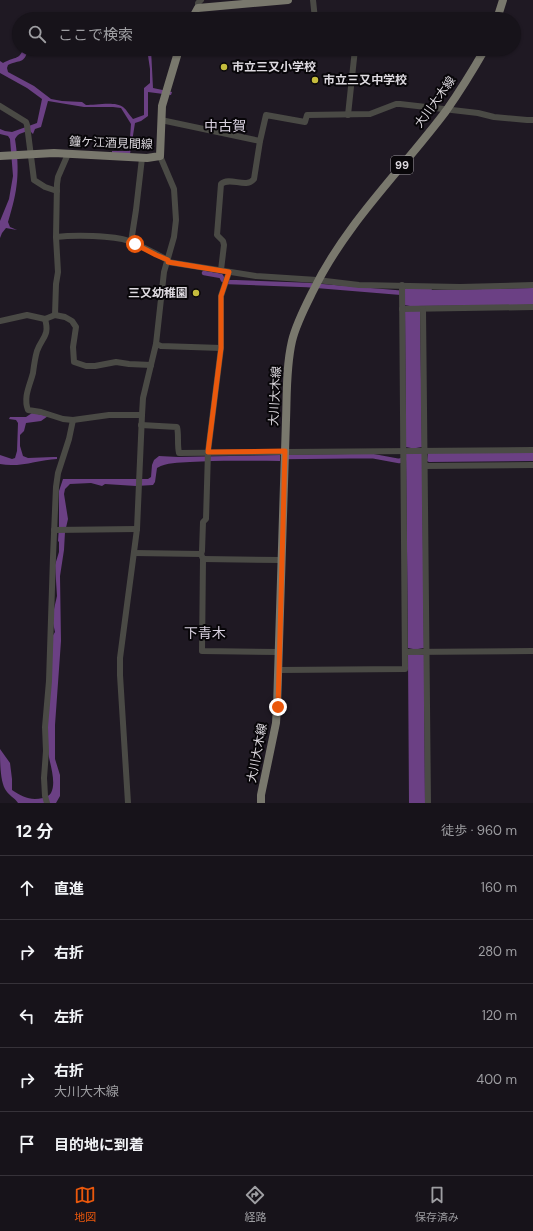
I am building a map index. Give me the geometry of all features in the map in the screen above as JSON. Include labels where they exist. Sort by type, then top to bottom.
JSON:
[{"type":"main road","points":[[197,3],[288,0]]},
{"type":"main road","points":[[499,12],[503,0]]},
{"type":"main road","name":"鐘ケ江酒見間線","points":[[0,156],[54,153],[142,158],[160,156],[162,106],[177,56]]},
{"type":"main road","name":"大川大木線","points":[[261,803],[265,773],[276,723],[288,372],[292,341],[302,311],[317,281],[340,243],[447,110],[481,56]]},
{"type":"street","points":[[313,0],[314,12]]},
{"type":"street","points":[[348,115],[354,56]]},
{"type":"street","points":[[221,270],[224,245],[223,241],[217,235],[221,184],[225,181],[248,183],[252,182],[254,179],[260,141],[266,116],[305,122],[307,115],[370,114],[396,104],[478,113],[494,117],[533,120]]},
{"type":"street","points":[[0,106],[26,122],[29,132],[30,154],[34,180],[57,191]]},
{"type":"street","points":[[161,120],[260,141]]},
{"type":"street","points":[[55,315],[58,272],[56,237],[58,177],[68,154]]},
{"type":"street","points":[[128,803],[120,658],[137,529],[138,478],[143,398],[156,344],[164,272],[174,237],[176,220],[174,189],[160,156]]},
{"type":"street","points":[[131,242],[142,158]]},
{"type":"street","points":[[56,237],[118,238],[131,242],[168,261],[221,270],[227,278]]},
{"type":"street","points":[[227,278],[256,276],[359,285],[402,287],[533,285]]},
{"type":"street","points":[[227,278],[221,296],[221,348],[208,453],[206,519],[203,522],[202,651],[279,652]]},
{"type":"street","points":[[279,670],[405,669],[402,287]]},
{"type":"street","points":[[403,309],[533,307]]},
{"type":"street","points":[[422,309],[428,803]]},
{"type":"street","points":[[0,321],[27,315],[45,319],[55,315],[65,317],[72,321],[76,327],[73,347],[74,362],[86,366],[116,362],[151,365]]},
{"type":"street","points":[[45,319],[47,334],[38,350],[27,396],[26,406],[28,410],[73,420],[109,415],[142,415]]},
{"type":"street","points":[[156,344],[161,346],[221,348]]},
{"type":"street","points":[[47,803],[44,778],[46,751],[45,727],[49,681],[58,473],[73,420]]},
{"type":"street","points":[[141,425],[177,427],[177,446],[179,453],[533,450]]},
{"type":"street","points":[[425,464],[533,465]]},
{"type":"street","points":[[56,530],[137,529]]},
{"type":"street","points":[[134,553],[282,560]]},
{"type":"street","points":[[405,652],[533,651]]},
{"type":"shaded area","points":[[25,56],[23,60],[8,65],[8,72],[34,86],[51,99],[82,102],[86,105],[116,104],[123,107],[133,119],[144,115],[144,88],[150,83],[148,56],[151,56],[153,88],[172,92],[171,95],[148,92],[148,116],[135,123],[130,154],[112,153],[112,151],[129,151],[131,124],[121,108],[84,107],[48,101],[41,127],[35,129],[33,134],[30,131],[23,132],[15,139],[18,171],[16,190],[8,222],[10,227],[17,230],[6,228],[0,238],[0,221],[9,199],[13,176],[10,139],[8,136],[0,134],[0,129],[12,132],[37,123],[42,99],[27,88],[0,73],[0,61],[3,63],[18,57]]},
{"type":"shaded area","points":[[431,288],[432,290],[533,288],[533,305],[415,306],[415,311],[420,311],[422,447],[416,448],[416,452],[422,453],[424,648],[418,649],[418,654],[424,655],[425,803],[409,803],[408,655],[413,649],[408,648],[406,454],[411,448],[406,447],[405,312],[410,306],[404,305],[404,289]]},
{"type":"shaded area","points":[[32,413],[48,416],[41,421],[26,423],[24,431],[20,435],[20,446],[23,456],[28,458],[57,457],[57,459],[14,465],[0,464],[0,455],[12,459],[15,458],[17,451],[18,423],[16,420],[9,419],[10,417],[26,417]]},
{"type":"shaded area","points":[[533,452],[533,461],[427,461],[428,453]]},
{"type":"shaded area","points":[[280,455],[280,461],[212,461],[169,464],[157,468],[155,482],[153,485],[136,486],[105,484],[102,486],[91,483],[70,484],[65,489],[64,494],[68,519],[60,576],[61,641],[55,725],[55,759],[60,775],[60,796],[56,803],[18,803],[6,791],[3,785],[0,749],[10,763],[12,790],[30,799],[34,799],[43,798],[49,795],[53,788],[53,778],[48,751],[48,708],[52,637],[55,632],[53,623],[54,609],[57,596],[55,565],[59,552],[59,491],[63,479],[148,479],[151,477],[154,460],[159,456]]},
{"type":"waterway","points":[[204,273],[221,276],[223,280],[229,282],[307,285],[404,293]]},
{"type":"waterway","points":[[283,457],[372,456],[399,461],[405,459]]},
{"type":"place","name":"市立三又小学校","points":[[224,67]]},
{"type":"place","name":"市立三又中学校","points":[[315,80]]},
{"type":"place","name":"三又幼稚園","points":[[196,293]]},
{"type":"district","name":"中古賀","points":[[225,126]]},
{"type":"district","name":"下青木","points":[[205,633]]},
{"type":"route","points":[[135,244],[168,260],[168,262],[229,272],[221,296],[221,348],[208,452],[285,451],[278,707]]}]
